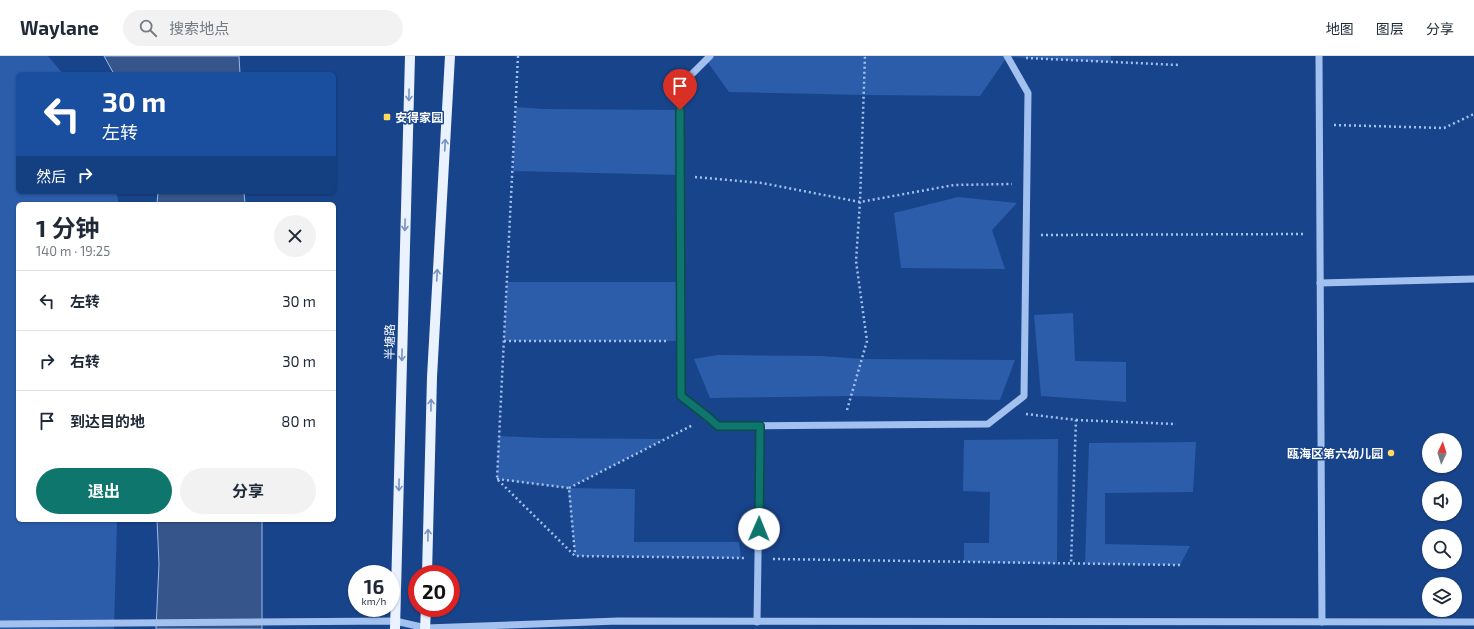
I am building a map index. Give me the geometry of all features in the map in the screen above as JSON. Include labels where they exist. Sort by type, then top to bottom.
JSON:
[{"type":"main road","name":"半塘路","points":[[395,625],[410,56]]},
{"type":"main road","points":[[427,565],[432,377],[450,56]]},
{"type":"main road","points":[[426,617],[426,628]]},
{"type":"street","points":[[710,56],[680,86],[681,396],[718,426],[988,424],[1024,396],[1028,93],[1007,56]]},
{"type":"street","points":[[1318,56],[1322,622]]},
{"type":"street","points":[[1320,282],[1474,279]]},
{"type":"street","points":[[757,622],[760,426]]},
{"type":"street","points":[[0,624],[250,623],[395,625],[426,628],[618,621],[1010,625],[1474,622]]},
{"type":"path","points":[[518,56],[497,479],[575,556],[1180,565]]},
{"type":"path","points":[[842,425],[867,342],[856,261],[860,202],[865,56]]},
{"type":"path","points":[[1007,56],[1179,65]]},
{"type":"path","points":[[1319,125],[1444,128],[1474,114]]},
{"type":"path","points":[[681,175],[762,182],[860,202],[954,185],[1027,184]]},
{"type":"path","points":[[1026,235],[1320,234]]},
{"type":"path","points":[[504,341],[681,341]]},
{"type":"path","points":[[1004,412],[1076,420],[1176,424]]},
{"type":"path","points":[[497,479],[568,488],[708,417]]},
{"type":"path","points":[[1071,564],[1076,420]]},
{"type":"path","points":[[568,488],[575,556]]},
{"type":"shaded area","points":[[0,56],[48,56],[61,72],[16,72],[16,194],[116,194],[118,202],[16,202],[16,522],[117,522],[114,629],[0,629]]},
{"type":"shaded area","points":[[104,56],[239,56],[240,72],[113,72]]},
{"type":"shaded area","points":[[710,56],[1111,56],[1111,62],[1007,57],[980,96],[864,95],[729,92],[706,60]]},
{"type":"shaded area","points":[[516,107],[544,109],[680,110],[681,175],[513,171]]},
{"type":"shaded area","points":[[158,194],[244,194],[245,202],[157,202]]},
{"type":"shaded area","points":[[958,197],[1017,203],[992,230],[1005,269],[901,268],[894,213]]},
{"type":"shaded area","points":[[507,282],[681,282],[681,341],[504,341]]},
{"type":"shaded area","points":[[1073,313],[1075,361],[1126,362],[1126,402],[1041,396],[1034,315]]},
{"type":"shaded area","points":[[717,355],[822,356],[862,359],[1015,360],[1000,400],[851,396],[710,398],[694,359]]},
{"type":"shaded area","points":[[499,436],[543,438],[665,439],[569,488],[635,489],[634,542],[739,542],[741,558],[575,556],[568,488],[497,479]]},
{"type":"shaded area","points":[[1058,439],[1057,564],[964,562],[964,543],[989,543],[990,492],[963,491],[964,440]]},
{"type":"shaded area","points":[[1196,442],[1193,492],[1105,493],[1105,544],[1190,546],[1180,565],[1085,564],[1089,443]]},
{"type":"shaded area","points":[[157,522],[262,522],[262,629],[156,629],[159,564]]},
{"type":"place","name":"安得家园","points":[[387,117]]},
{"type":"place","name":"瓯海区第六幼儿园","points":[[1391,453]]},
{"type":"route","points":[[680,110],[681,396],[718,426],[760,426],[759,529]]}]
